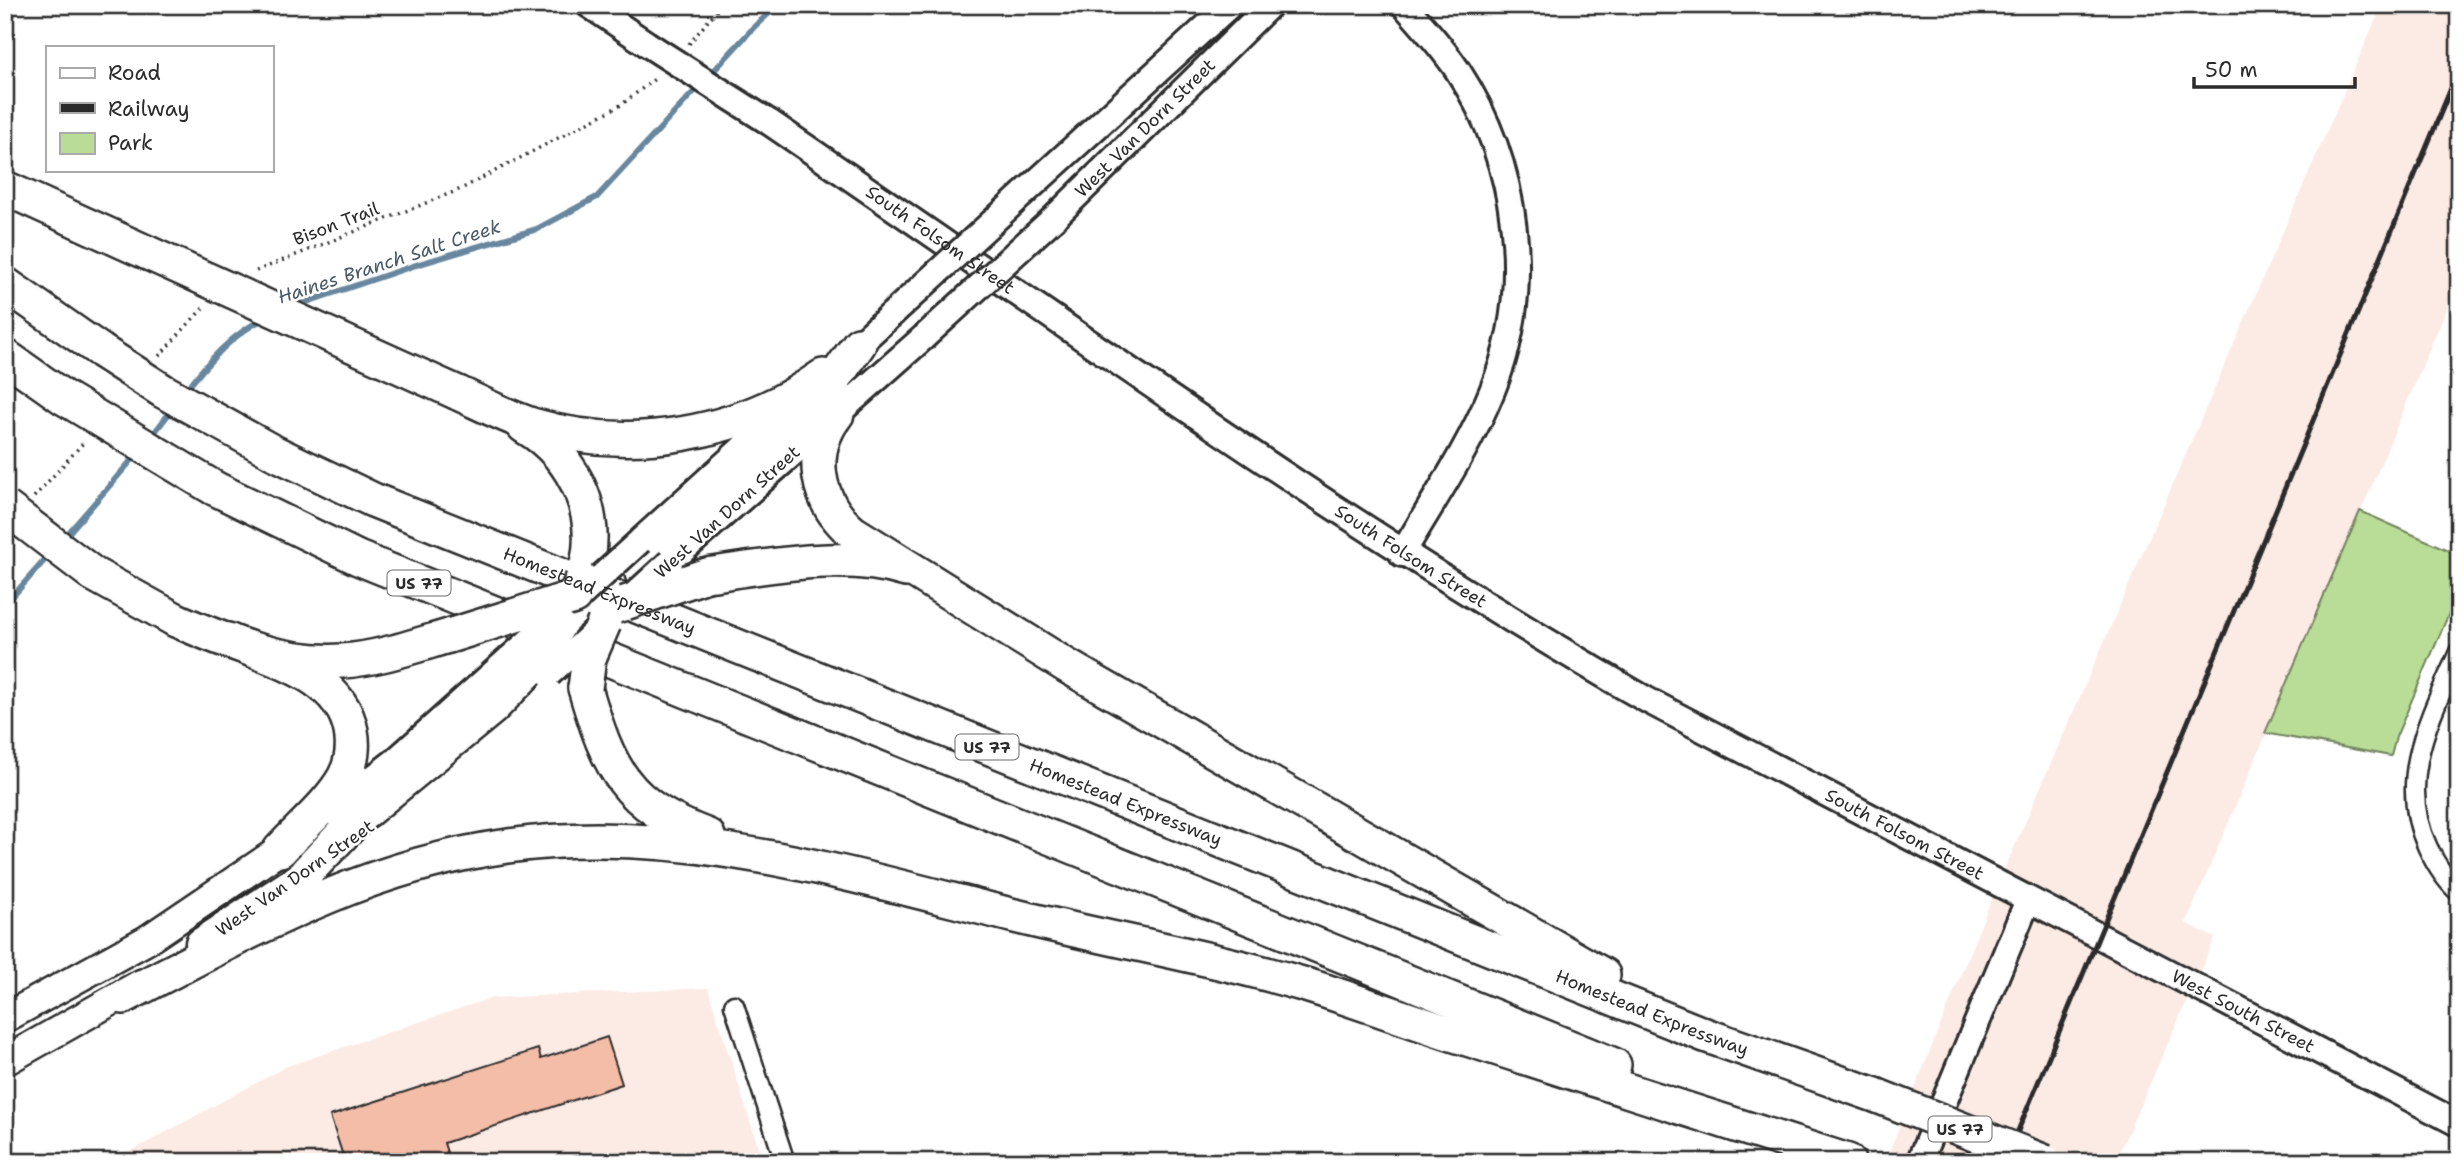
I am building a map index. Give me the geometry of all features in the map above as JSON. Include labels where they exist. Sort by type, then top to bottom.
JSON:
[{"type":"highway","points":[[5,188],[497,411],[534,425],[603,438],[678,435],[725,425],[775,406],[823,376]]},
{"type":"highway","name":"Homestead Expressway","points":[[5,284],[163,391],[273,452],[398,510],[1705,1035],[1875,1096],[2045,1162]]},
{"type":"highway","points":[[760,856],[675,822],[632,792],[620,778],[603,747],[585,688],[589,657],[615,611],[658,557],[823,395],[859,344]]},
{"type":"highway","name":"US 77","points":[[5,356],[63,397],[214,488],[358,558],[1849,1161]]},
{"type":"highway","points":[[306,873],[358,818],[492,708],[530,666],[565,611],[587,568],[590,523],[582,492],[553,447],[541,436],[497,411]]},
{"type":"highway","points":[[837,414],[821,440],[818,460],[820,483],[834,513],[852,532],[1067,666],[1705,1035]]},
{"type":"highway","points":[[19,503],[93,574],[176,620],[228,640],[327,687],[340,702],[349,720],[353,740],[345,777],[280,850]]},
{"type":"highway","points":[[565,611],[658,557]]},
{"type":"highway","points":[[228,640],[281,655],[342,662],[565,611],[615,611],[707,575],[806,562],[847,563],[901,569],[934,582]]},
{"type":"highway","points":[[123,997],[282,914],[342,888],[456,855],[554,841],[617,839],[671,842],[760,856],[1305,985],[1849,1161]]},
{"type":"main road","name":"South Folsom Street","points":[[589,5],[769,122],[1402,554],[1523,629],[1647,700],[2028,900]]},
{"type":"main road","name":"West Van Dorn Street","points":[[658,557],[823,376],[1230,5]]},
{"type":"main road","name":"West Van Dorn Street","points":[[658,557],[837,414],[925,337],[1054,218],[1270,5]]},
{"type":"main road","points":[[1402,554],[1477,426],[1493,389],[1506,350],[1514,303],[1516,263],[1508,189],[1481,112],[1458,71],[1404,5]]},
{"type":"main road","name":"West Van Dorn Street","points":[[5,1018],[146,940],[280,850],[395,761],[530,666],[615,611]]},
{"type":"main road","name":"West Van Dorn Street","points":[[5,1061],[123,997],[306,873]]},
{"type":"main road","points":[[1919,1162],[2028,900]]},
{"type":"main road","name":"West South Street","points":[[2028,900],[2459,1124]]},
{"type":"street","points":[[2459,652],[2421,741],[2416,761],[2415,810],[2421,834],[2437,866],[2459,892]]},
{"type":"street","points":[[734,1005],[785,1162]]},
{"type":"path","points":[[682,51],[722,5]]},
{"type":"path","name":"Bison Trail","points":[[253,272],[461,188],[621,105],[659,76]]},
{"type":"path","points":[[154,362],[206,305]]},
{"type":"path","points":[[19,503],[90,435]]},
{"type":"shaded area","points":[[2382,5],[2459,5],[2459,280],[2186,923],[2215,938],[2115,1162],[1885,1162],[1989,905]]},
{"type":"shaded area","points":[[708,988],[763,1162],[96,1162],[135,1149],[287,1066],[491,998]]},
{"type":"green space","points":[[2360,511],[2459,555],[2459,590],[2396,737],[2391,756],[2265,733]]},
{"type":"building","points":[[607,1037],[622,1084],[444,1143],[450,1162],[345,1162],[330,1116],[538,1049],[541,1059]]},
{"type":"waterway","name":"Haines Branch Salt Creek","points":[[709,76],[778,5]]},
{"type":"waterway","name":"Haines Branch Salt Creek","points":[[295,306],[416,265],[537,229],[597,197],[701,84]]},
{"type":"waterway","name":"Haines Branch Salt Creek","points":[[184,393],[231,340],[266,318]]},
{"type":"waterway","name":"Haines Branch Salt Creek","points":[[151,437],[174,407]]},
{"type":"waterway","name":"Haines Branch Salt Creek","points":[[64,538],[137,454]]},
{"type":"waterway","name":"Haines Branch Salt Creek","points":[[5,605],[50,554]]},
{"type":"railway","points":[[2005,1162],[2459,69]]}]
